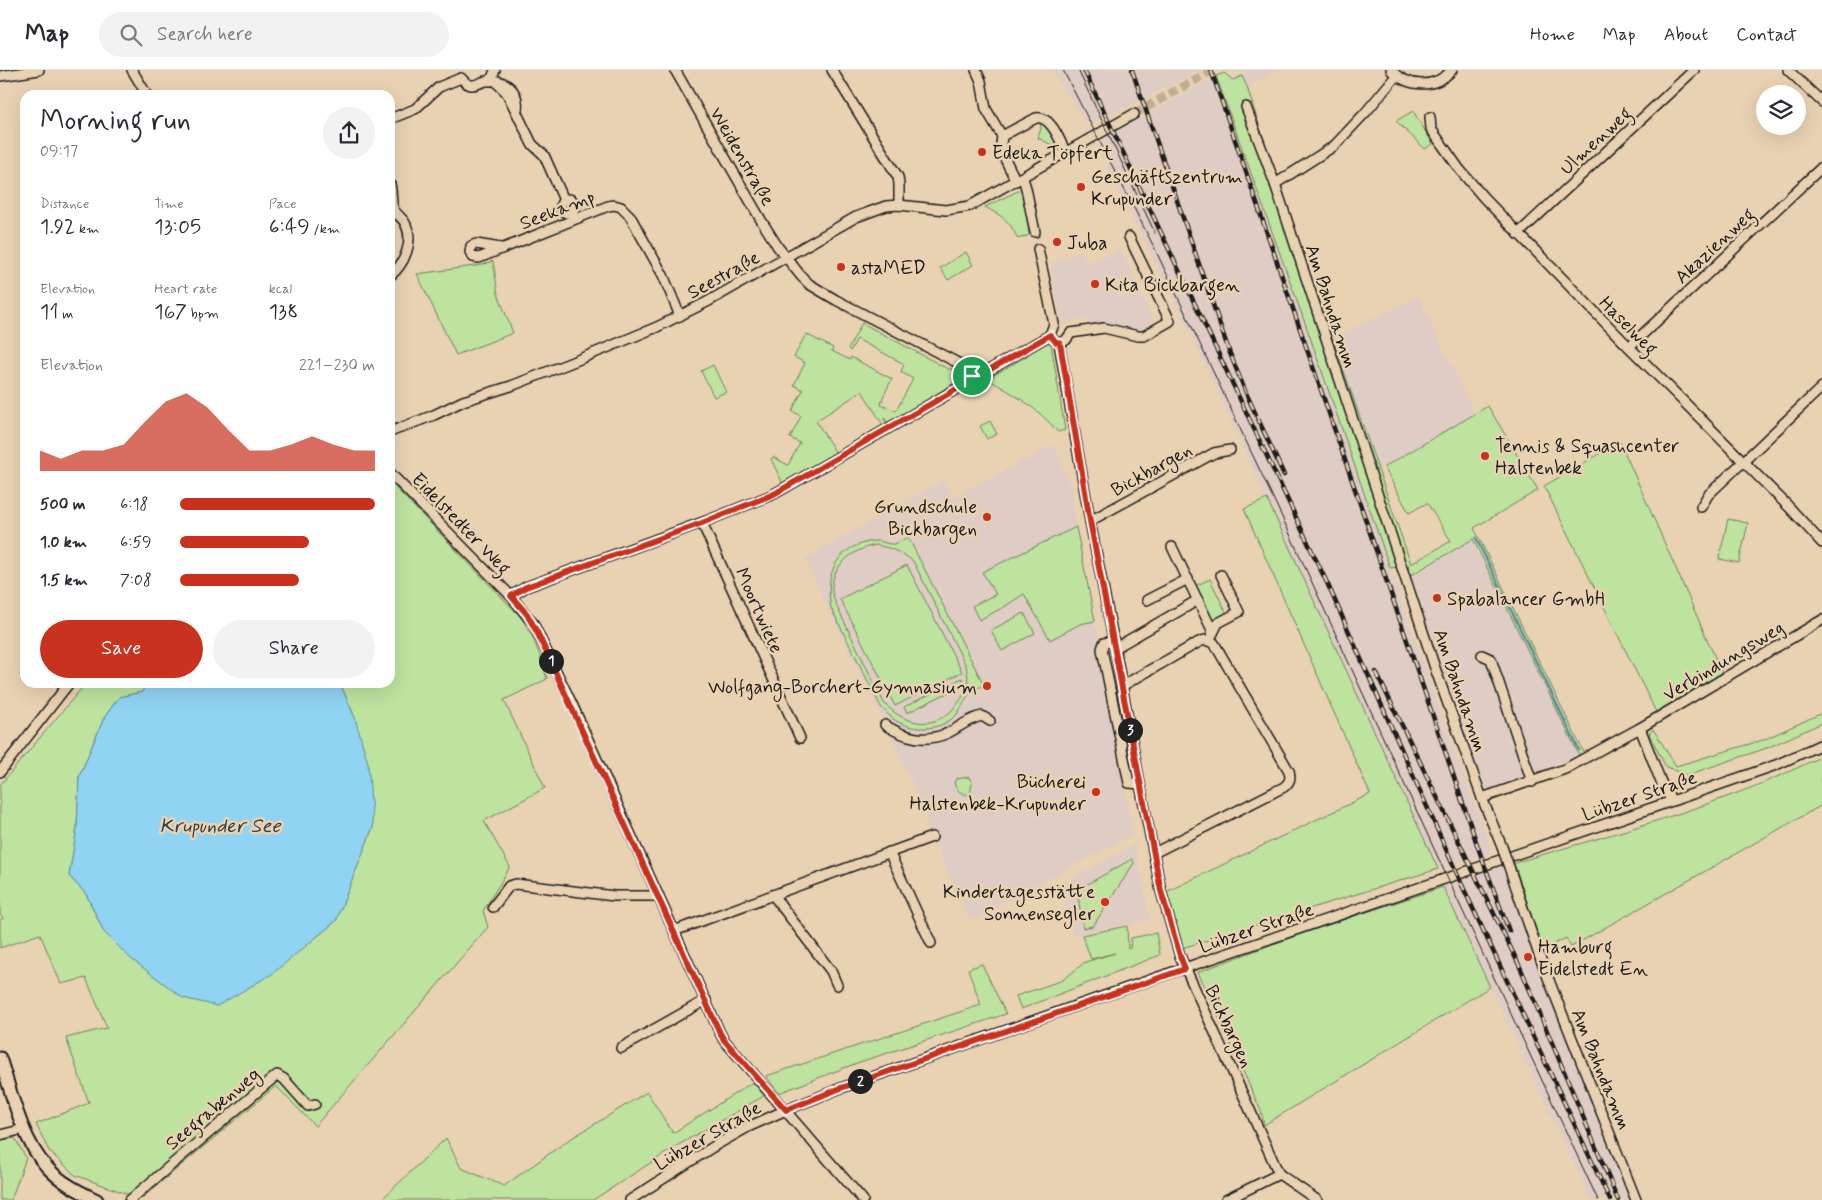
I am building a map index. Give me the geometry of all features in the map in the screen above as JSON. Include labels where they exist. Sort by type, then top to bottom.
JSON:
[{"type":"main road","points":[[0,1058],[24,1129],[36,1154],[45,1166],[80,1196],[97,1200]]},
{"type":"street","points":[[0,76],[39,70]]},
{"type":"street","points":[[132,70],[144,90]]},
{"type":"street","points":[[491,81],[495,70]]},
{"type":"street","name":"Weidenstraße","points":[[675,70],[761,220],[801,276],[819,290],[960,364],[972,376]]},
{"type":"street","points":[[832,70],[898,176],[899,205]]},
{"type":"street","points":[[976,70],[981,81],[986,109],[1002,136],[1003,155],[1026,188],[1035,232]]},
{"type":"street","points":[[1275,184],[1334,146],[1366,112],[1394,73],[1419,85],[1442,79],[1452,70]]},
{"type":"street","name":"Ulmenweg","points":[[1518,234],[1694,70]]},
{"type":"street","points":[[1788,70],[1822,102]]},
{"type":"street","points":[[395,117],[415,109],[439,86],[461,78],[471,85],[499,81],[514,90],[518,100],[517,110],[532,144],[544,156],[547,162],[564,200],[561,204],[562,210],[571,216]]},
{"type":"street","name":"Am Bahndamm","points":[[1246,107],[1275,184],[1433,662],[1482,798],[1502,847],[1539,955],[1636,1200]]},
{"type":"street","name":"Seestraße","points":[[395,430],[470,399],[511,386],[575,361],[680,316],[859,216],[886,206],[899,205],[946,210],[970,206],[1020,180],[1134,114]]},
{"type":"street","points":[[1002,136],[1036,118],[1042,117],[1048,121],[1066,153]]},
{"type":"street","name":"Haselweg","points":[[1430,117],[1431,129],[1460,170],[1518,234],[1789,507],[1822,543]]},
{"type":"street","name":"Akazienweg","points":[[1629,347],[1822,167]]},
{"type":"street","name":"Seekamp","points":[[501,248],[571,216],[614,205],[621,207],[626,211],[663,275],[680,316]]},
{"type":"street","points":[[395,210],[406,224],[409,235],[405,257],[395,271]]},
{"type":"street","points":[[1050,335],[1056,342],[1060,343],[1066,340],[1071,333],[1104,328],[1144,336],[1170,321],[1129,237]]},
{"type":"street","points":[[511,596],[534,584],[702,523],[780,492],[962,386],[972,376],[989,370],[1050,335],[1054,324],[1038,249]]},
{"type":"street","name":"Bickbargen","points":[[1060,343],[1090,521],[1161,891],[1185,969],[1279,1174]]},
{"type":"street","points":[[1701,506],[1708,495],[1822,387]]},
{"type":"street","name":"Bickbargen","points":[[1090,521],[1214,453],[1230,450]]},
{"type":"street","name":"Eidelstedter Weg","points":[[395,478],[527,614],[538,634],[724,1040],[861,1199]]},
{"type":"street","name":"Moortwiete","points":[[702,523],[800,738]]},
{"type":"street","points":[[1154,853],[1284,787],[1290,780],[1289,770],[1212,637],[1198,600],[1172,547]]},
{"type":"street","points":[[1122,686],[1199,642],[1212,637],[1218,623],[1239,612],[1221,575]]},
{"type":"street","points":[[1147,600],[1188,579]]},
{"type":"street","points":[[1140,784],[1129,783],[1102,649],[1104,643],[1115,645],[1198,600]]},
{"type":"street","name":"Verbindungsweg","points":[[1482,798],[1565,769],[1640,728],[1822,620]]},
{"type":"street","points":[[1482,654],[1490,658],[1532,782]]},
{"type":"street","points":[[0,772],[65,688]]},
{"type":"street","points":[[885,725],[910,738],[928,739],[948,733],[973,718],[982,716],[990,720]]},
{"type":"street","points":[[1640,728],[1661,782],[1672,801]]},
{"type":"street","name":"Lübzer Straße","points":[[630,1200],[716,1145],[748,1128],[786,1110],[849,1085],[1672,801],[1776,764],[1822,744]]},
{"type":"street","points":[[674,931],[932,837]]},
{"type":"street","points":[[889,852],[931,943]]},
{"type":"street","points":[[493,907],[509,886],[516,884],[614,896],[659,896]]},
{"type":"street","points":[[773,895],[831,972],[837,985]]},
{"type":"street","points":[[620,1048],[706,1000]]},
{"type":"street","name":"Seegrabenweg","points":[[130,1200],[277,1075],[284,1079],[308,1106],[315,1104]]},
{"type":"street","points":[[0,1135],[24,1129]]},
{"type":"street","points":[[1226,1200],[1279,1174],[1317,1200]]},
{"type":"shaded area","points":[[1052,70],[1202,70],[1088,126]]},
{"type":"shaded area","points":[[1250,70],[1278,70],[1247,87],[1242,75]]},
{"type":"shaded area","points":[[1216,76],[1310,337],[1443,720],[1492,852],[1438,869],[1185,322],[1095,144]]},
{"type":"shaded area","name":"Kita Bickbargen","points":[[1121,249],[1155,323],[1144,330],[1137,331],[1110,323],[1091,325],[1088,318],[1062,324],[1050,265],[1082,250],[1088,263]]},
{"type":"shaded area","points":[[1418,297],[1475,414],[1378,469],[1332,339]]},
{"type":"shaded area","name":"Wolfgang-Borchert-Gymnasium","points":[[1054,445],[1072,489],[1076,527],[1101,649],[1133,834],[970,921],[932,837],[912,783],[885,723],[805,559],[943,480],[953,497]]},
{"type":"shaded area","points":[[1473,539],[1579,755],[1488,790],[1482,787],[1411,575]]},
{"type":"shaded area","name":"Kindertagesstätte Sonnensegler","points":[[1135,844],[1150,920],[1073,935],[1060,885]]},
{"type":"shaded area","points":[[1502,866],[1540,971],[1632,1200],[1591,1200],[1443,887]]},
{"type":"green space","points":[[1224,73],[1233,80],[1242,76],[1247,87],[1267,150],[1411,564],[1451,541],[1427,503],[1409,513],[1384,467],[1488,406],[1538,490],[1474,528],[1584,753],[1579,755],[1473,539],[1411,575],[1409,565],[1390,568],[1310,337],[1216,76]]},
{"type":"green space","points":[[1413,111],[1433,144],[1425,149],[1396,121]]},
{"type":"green space","points":[[1040,123],[1048,128],[1056,143],[1052,145],[1038,138],[1041,128]]},
{"type":"green space","points":[[1020,190],[1023,191],[1029,235],[1018,239],[1005,220],[985,207]]},
{"type":"green space","points":[[966,252],[973,265],[948,280],[940,268]]},
{"type":"green space","points":[[493,261],[498,294],[513,333],[456,355],[417,274],[482,265]]},
{"type":"green space","points":[[862,323],[948,369],[953,369],[959,374],[959,380],[889,423],[884,418],[886,423],[883,425],[862,391],[816,421],[836,453],[783,484],[771,459],[773,457],[788,465],[800,443],[790,438],[801,416],[792,411],[803,390],[794,385],[805,363],[794,357],[806,334],[833,348],[832,351],[850,360],[851,357],[892,379],[881,405],[896,411],[913,379],[901,372],[904,364],[857,339],[850,351],[848,349]]},
{"type":"green space","points":[[1047,342],[1051,343],[1065,430],[1058,432],[1043,416],[1025,402],[987,379]]},
{"type":"green space","points":[[713,365],[726,392],[714,397],[701,371]]},
{"type":"green space","points":[[990,421],[997,434],[987,439],[980,426]]},
{"type":"green space","points":[[1620,442],[1722,673],[1656,712],[1544,486]]},
{"type":"green space","points":[[395,487],[519,615],[533,638],[547,679],[504,700],[545,788],[484,821],[510,867],[483,911],[488,927],[315,1126],[276,1086],[141,1199],[75,1175],[49,1151],[36,1124],[89,1103],[66,1038],[107,1028],[86,978],[61,984],[40,934],[0,948],[0,920],[3,918],[0,914],[0,785],[82,688],[144,688],[142,692],[119,697],[104,718],[79,777],[77,828],[69,876],[86,894],[104,932],[309,943],[336,921],[373,827],[355,718],[342,688],[395,688]]},
{"type":"green space","points":[[1267,499],[1438,869],[1182,948],[1166,892],[1370,794],[1244,509]]},
{"type":"green space","points":[[1728,519],[1748,523],[1739,563],[1719,559]]},
{"type":"green space","points":[[1076,527],[1095,621],[1080,624],[1050,640],[1024,594],[979,620],[972,606],[996,594],[982,572]]},
{"type":"green space","points":[[908,537],[984,685],[970,693],[953,718],[946,723],[931,728],[906,725],[892,718],[881,707],[831,608],[829,595],[832,572],[836,563],[851,548],[875,541],[894,544]],"holes":[[[876,545],[891,549],[913,561],[966,666],[968,682],[962,698],[950,712],[932,722],[912,721],[902,717],[884,703],[833,596],[832,583],[839,567],[859,550]]]},
{"type":"green space","points":[[907,565],[962,672],[895,706],[840,599]]},
{"type":"green space","points":[[1210,579],[1227,614],[1212,622],[1195,586]]},
{"type":"green space","points":[[1024,613],[1035,633],[1002,651],[991,630]]},
{"type":"green space","points":[[962,678],[965,684],[907,713],[904,707]]},
{"type":"green space","points":[[1822,713],[1822,723],[1767,748],[1687,775],[1666,767],[1649,734],[1653,729],[1676,766],[1763,740]]},
{"type":"green space","points":[[1822,756],[1822,805],[1571,947],[1566,938],[1543,950],[1514,863],[1709,803],[1748,789]]},
{"type":"green space","points":[[969,777],[972,783],[970,795],[960,792],[954,783],[956,779]]},
{"type":"green space","points":[[1132,859],[1134,863],[1093,926],[1083,928],[1077,890]]},
{"type":"green space","points":[[1443,887],[1490,987],[1264,1125],[1261,1111],[1198,972],[1300,934]]},
{"type":"green space","points":[[1127,926],[1128,949],[1130,948],[1131,938],[1156,933],[1160,955],[1021,1009],[1016,996],[1063,980],[1085,962],[1115,953],[1091,959],[1082,935]]},
{"type":"green space","points":[[982,964],[1006,1014],[857,1063],[779,1093],[766,1076],[981,1005],[968,969]]},
{"type":"green space","points":[[753,1082],[764,1096],[680,1144],[593,1200],[381,1200],[446,1138],[461,1168],[504,1186],[567,1141],[647,1092],[673,1133]]},
{"type":"green space","points":[[15,1138],[26,1158],[11,1200],[0,1200],[0,1140]]},
{"type":"water","name":"Krupunder See","points":[[144,688],[342,688],[355,718],[368,763],[373,827],[336,921],[272,974],[217,1006],[183,998],[130,958],[104,932],[86,894],[69,876],[77,828],[79,777],[104,718],[119,697],[142,692]]},
{"type":"waterway","points":[[1476,538],[1579,750]]},
{"type":"tunnel","points":[[1134,114],[1213,70]]},
{"type":"tram line","points":[[1063,70],[1154,247],[1282,517],[1598,1200]]},
{"type":"tram line","points":[[1078,70],[1155,233]]},
{"type":"railway","points":[[1084,70],[1328,585],[1462,885],[1610,1200]]},
{"type":"railway","points":[[1132,70],[1229,351],[1284,475]]},
{"type":"railway","points":[[1211,70],[1480,853],[1509,931]]},
{"type":"railway","points":[[1376,672],[1521,969],[1618,1200]]},
{"type":"place","name":"Edeka Töpfert","points":[[982,152]]},
{"type":"place","name":"Geschäftszentrum Krupunder","points":[[1081,187]]},
{"type":"place","name":"Juba","points":[[1057,242]]},
{"type":"place","name":"astaMED","points":[[841,267]]},
{"type":"place","name":"Kita Bickbargen","points":[[1095,284]]},
{"type":"place","name":"Tennis & Squashcenter Halstenbek","points":[[1485,456]]},
{"type":"place","name":"Grundschule Bickbargen","points":[[987,517]]},
{"type":"place","name":"Spabalancer GmbH","points":[[1437,598]]},
{"type":"place","name":"Wolfgang-Borchert-Gymnasium","points":[[987,686]]},
{"type":"place","name":"Bücherei Halstenbek-Krupunder","points":[[1096,792]]},
{"type":"place","name":"Kindertagesstätte Sonnensegler","points":[[1105,902]]},
{"type":"place","name":"Hamburg Eidelstedt En","points":[[1528,957]]},
{"type":"route","points":[[1050,335],[1056,342],[1060,343],[1090,521],[1161,891],[1185,969],[841,1088],[786,1110],[724,1040],[720,1033],[572,704],[533,623],[511,596],[526,587],[780,492],[962,386],[972,376],[989,370],[1050,335]]}]
